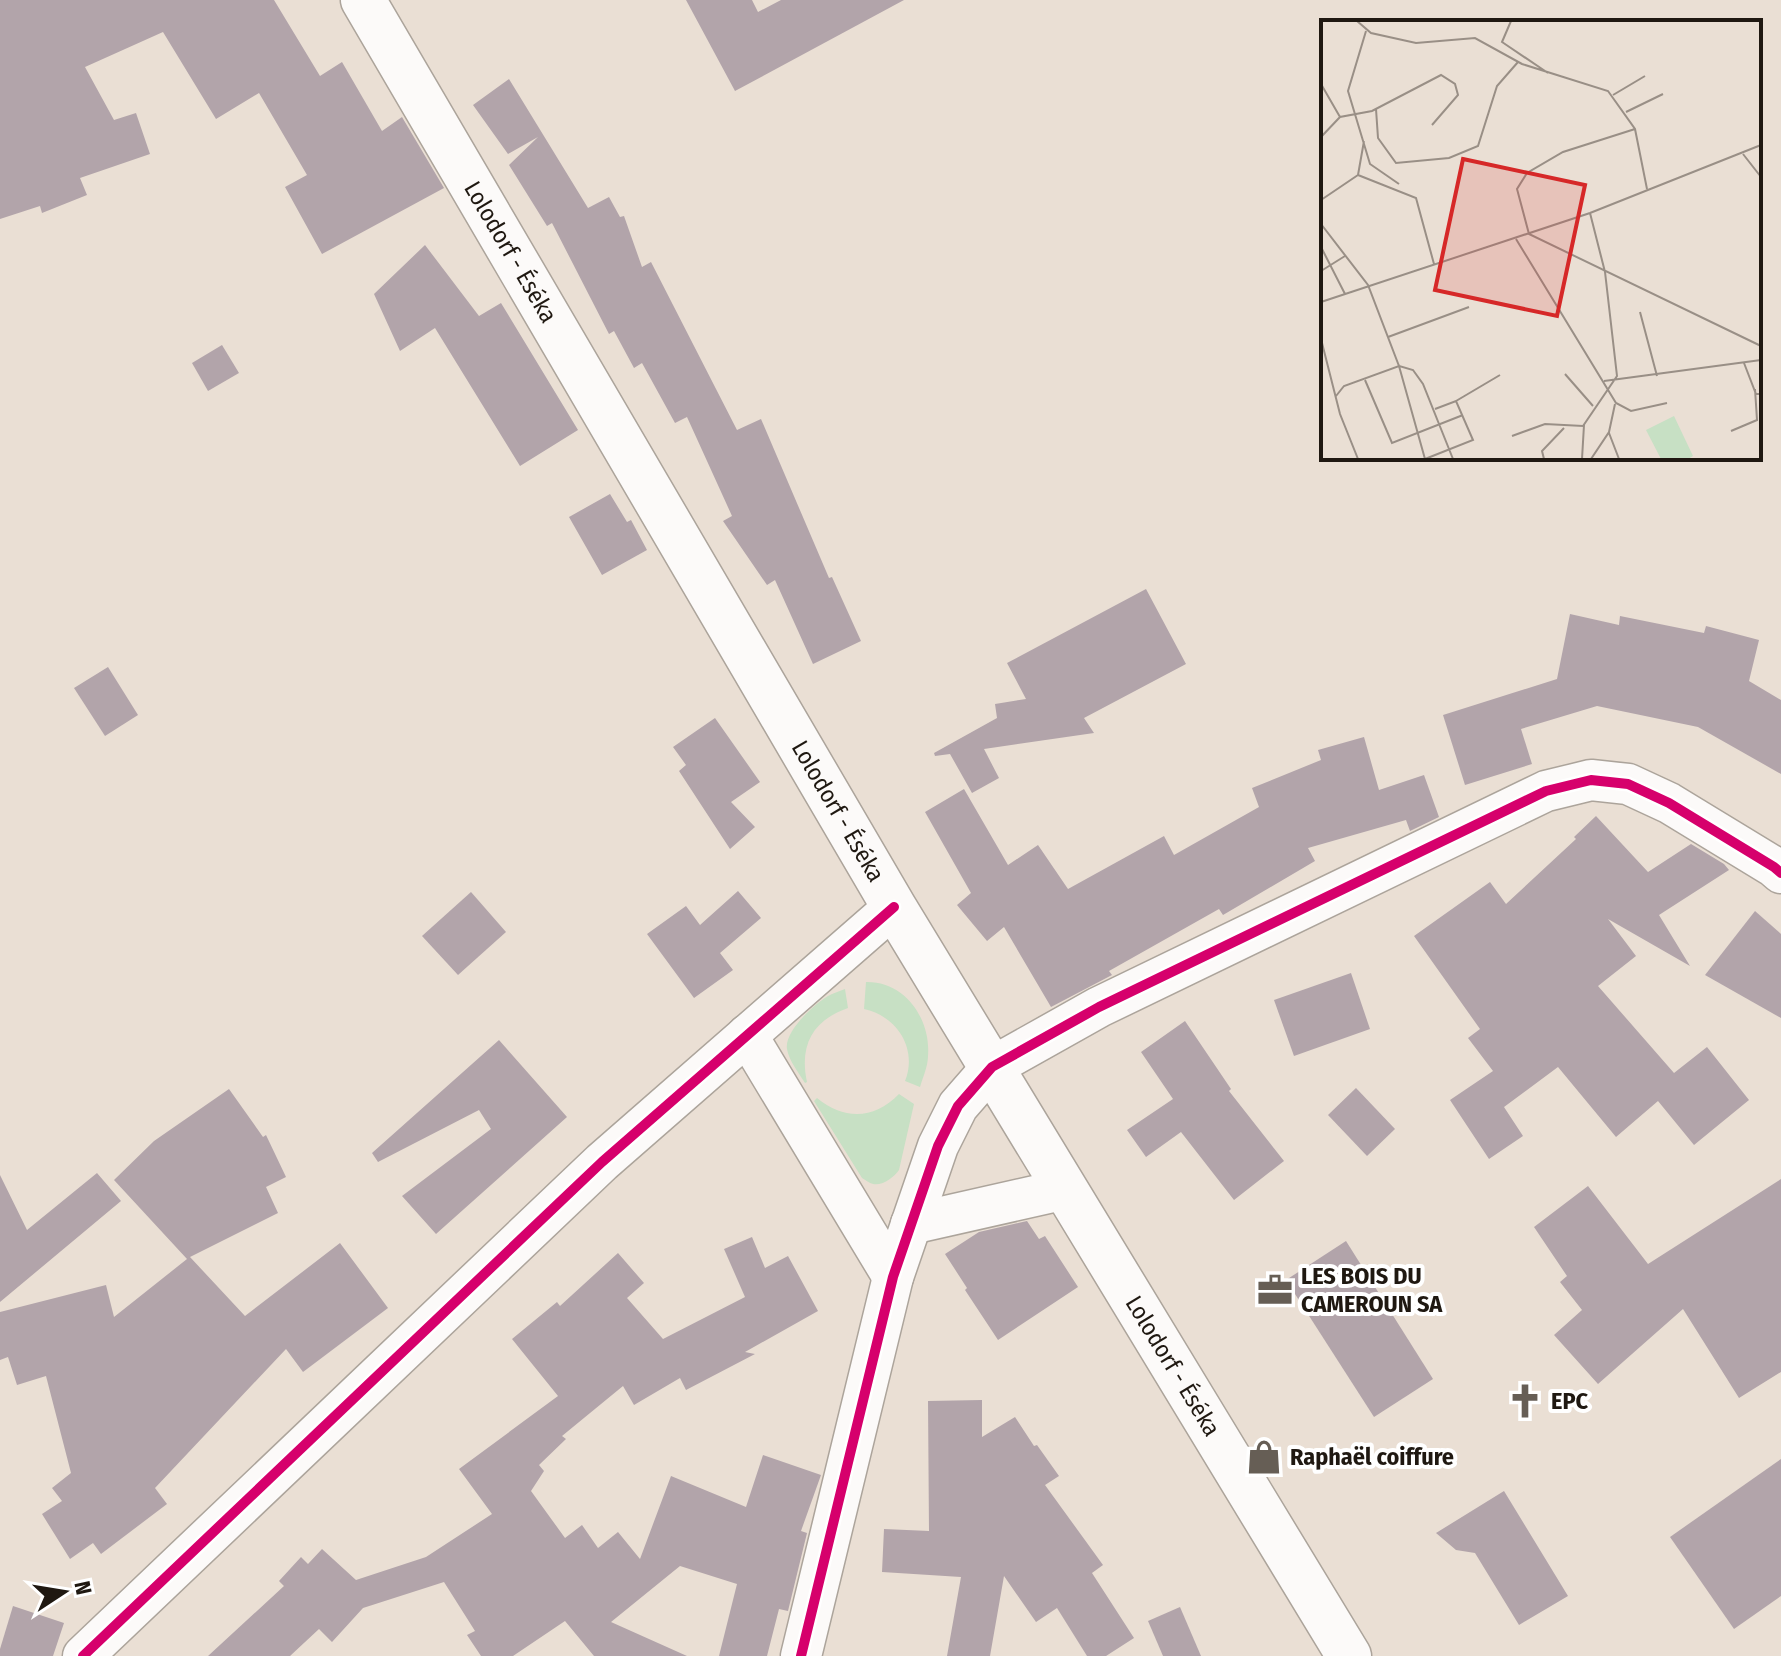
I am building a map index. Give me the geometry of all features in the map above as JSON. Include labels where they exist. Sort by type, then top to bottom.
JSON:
[{"type":"main road","name":"Lolodorf - Éséka","points":[[363,0],[894,907],[1349,1656]]},
{"type":"street","points":[[801,1656],[893,1277],[938,1146],[958,1106],[992,1067],[1099,1007],[1546,791],[1591,780],[1628,784],[1669,803],[1781,873]]},
{"type":"street","points":[[83,1656],[602,1162],[894,907]]},
{"type":"street","points":[[747,1035],[893,1277]]},
{"type":"street","points":[[911,1224],[1066,1189]]},
{"type":"green space","points":[[866,982],[893,988],[904,995],[920,1016],[928,1042],[928,1056],[920,1087],[905,1081],[909,1057],[895,1026],[864,1009]]},
{"type":"green space","points":[[845,989],[848,1008],[826,1019],[807,1045],[805,1083],[788,1053],[787,1042],[801,1020],[815,1006]]},
{"type":"green space","points":[[899,1094],[914,1104],[899,1170],[881,1184],[873,1184],[862,1178],[814,1101],[817,1098],[838,1110],[859,1114],[879,1109]]},
{"type":"building","points":[[0,0],[274,0],[320,76],[342,62],[382,131],[402,117],[444,188],[322,254],[285,187],[307,175],[259,93],[216,119],[163,32],[85,67],[114,120],[136,113],[150,154],[80,178],[87,195],[42,213],[40,206],[0,219]]},
{"type":"building","points":[[686,0],[752,0],[758,12],[781,0],[904,0],[735,91]]},
{"type":"building","points":[[509,79],[588,208],[609,197],[620,217],[624,216],[642,267],[651,262],[737,430],[761,419],[829,578],[832,577],[861,641],[813,664],[775,580],[767,585],[723,521],[732,516],[687,417],[675,423],[642,363],[634,368],[614,331],[609,334],[552,223],[547,226],[509,165],[538,137],[508,154],[473,105]]},
{"type":"building","points":[[425,245],[479,316],[501,303],[578,430],[520,466],[435,328],[400,351],[374,294]]},
{"type":"building","points":[[222,345],[239,373],[208,391],[192,363]]},
{"type":"building","points":[[610,494],[627,522],[631,520],[647,550],[602,575],[569,517]]},
{"type":"building","points":[[1146,589],[1186,664],[1084,718],[1094,733],[984,749],[999,778],[972,793],[950,754],[935,756],[934,753],[997,718],[995,704],[1026,699],[1007,663]]},
{"type":"building","points":[[1570,614],[1619,625],[1620,616],[1704,633],[1706,626],[1759,640],[1749,681],[1781,700],[1781,774],[1698,727],[1597,706],[1521,729],[1532,764],[1465,785],[1443,715],[1557,679]]},
{"type":"building","points":[[108,667],[138,715],[105,736],[74,688]]},
{"type":"building","points":[[715,718],[760,782],[731,802],[755,827],[730,849],[679,771],[686,765],[673,747]]},
{"type":"building","points":[[1364,737],[1379,790],[1424,775],[1439,817],[1410,831],[1406,820],[1308,848],[1315,861],[1223,915],[1219,909],[1109,971],[1112,975],[1051,1007],[1004,927],[987,941],[957,905],[971,893],[925,812],[964,789],[1008,865],[1038,845],[1068,889],[1164,836],[1174,855],[1259,807],[1252,788],[1321,760],[1318,750]]},
{"type":"building","points":[[1596,816],[1648,872],[1691,844],[1729,870],[1659,915],[1690,966],[1608,919],[1636,956],[1598,986],[1674,1073],[1707,1047],[1749,1100],[1694,1145],[1658,1101],[1616,1137],[1558,1067],[1504,1107],[1523,1136],[1489,1159],[1450,1100],[1493,1071],[1468,1038],[1480,1029],[1414,936],[1490,882],[1506,904],[1576,839],[1574,837]]},
{"type":"building","points":[[738,891],[761,918],[720,953],[733,970],[694,998],[647,934],[686,906],[700,925]]},
{"type":"building","points":[[471,892],[506,932],[458,975],[422,936]]},
{"type":"building","points":[[1755,911],[1781,934],[1781,1018],[1705,975]]},
{"type":"building","points":[[1351,973],[1370,1029],[1294,1056],[1274,1000]]},
{"type":"building","points":[[1185,1021],[1231,1089],[1229,1091],[1284,1161],[1234,1200],[1181,1132],[1146,1157],[1127,1130],[1173,1099],[1141,1052]]},
{"type":"building","points":[[499,1040],[567,1117],[436,1234],[402,1196],[491,1129],[479,1110],[378,1162],[372,1153]]},
{"type":"building","points":[[1356,1088],[1395,1129],[1367,1156],[1328,1115]]},
{"type":"building","points":[[229,1089],[263,1137],[266,1135],[286,1177],[266,1187],[278,1213],[190,1257],[245,1316],[340,1243],[388,1308],[303,1372],[286,1349],[155,1488],[167,1504],[101,1554],[93,1543],[70,1559],[42,1514],[62,1501],[52,1488],[71,1473],[46,1376],[17,1385],[8,1357],[0,1360],[0,1312],[106,1285],[114,1317],[187,1259],[114,1180],[154,1141]]},
{"type":"building","points":[[97,1173],[121,1201],[0,1302],[0,1175],[27,1230]]},
{"type":"building","points":[[1781,1179],[1781,1372],[1739,1398],[1683,1309],[1598,1384],[1554,1335],[1582,1310],[1560,1282],[1567,1276],[1534,1227],[1588,1186],[1648,1264]]},
{"type":"building","points":[[1027,1221],[1039,1239],[1045,1236],[1078,1287],[998,1340],[945,1254],[979,1232]]},
{"type":"building","points":[[752,1237],[765,1268],[788,1256],[818,1311],[745,1352],[755,1354],[686,1390],[680,1378],[634,1405],[623,1386],[562,1436],[566,1439],[539,1465],[544,1471],[531,1491],[565,1538],[582,1525],[598,1548],[618,1532],[640,1559],[671,1476],[746,1507],[763,1455],[821,1475],[801,1531],[807,1533],[788,1611],[779,1609],[767,1656],[719,1656],[737,1584],[680,1566],[611,1622],[687,1656],[594,1656],[565,1621],[513,1656],[481,1656],[467,1635],[475,1631],[444,1582],[363,1608],[332,1642],[319,1629],[290,1656],[208,1656],[284,1586],[279,1581],[301,1557],[308,1564],[322,1549],[356,1580],[426,1557],[492,1514],[459,1469],[558,1396],[512,1339],[557,1302],[560,1306],[618,1253],[644,1283],[627,1298],[663,1339],[745,1297],[724,1249]]},
{"type":"building","points":[[1346,1241],[1433,1379],[1374,1417],[1286,1280]]},
{"type":"building","points":[[982,1400],[982,1437],[1015,1417],[1059,1476],[1045,1485],[1103,1565],[1092,1573],[1134,1638],[1106,1656],[1087,1656],[1057,1608],[1036,1622],[1004,1576],[990,1656],[947,1656],[961,1577],[882,1572],[884,1529],[929,1531],[928,1401]]},
{"type":"building","points":[[1781,1459],[1781,1596],[1734,1629],[1670,1537]]},
{"type":"building","points":[[1504,1491],[1568,1596],[1519,1625],[1475,1553],[1456,1550],[1436,1533]]},
{"type":"building","points":[[13,1606],[64,1623],[53,1656],[0,1656]]},
{"type":"building","points":[[1180,1607],[1201,1656],[1163,1656],[1148,1621]]},
{"type":"cycle path","points":[[801,1656],[893,1277],[938,1146],[958,1106],[992,1067],[1099,1007],[1546,791],[1591,780],[1628,784],[1669,803],[1781,873]]},
{"type":"cycle path","points":[[83,1656],[602,1162],[894,907]]},
{"type":"place","name":"LES BOIS DU CAMEROUN SA","points":[[1275,1290]]},
{"type":"place","name":"EPC","points":[[1525,1401]]},
{"type":"place","name":"Raphaël coiffure","points":[[1264,1457]]}]
